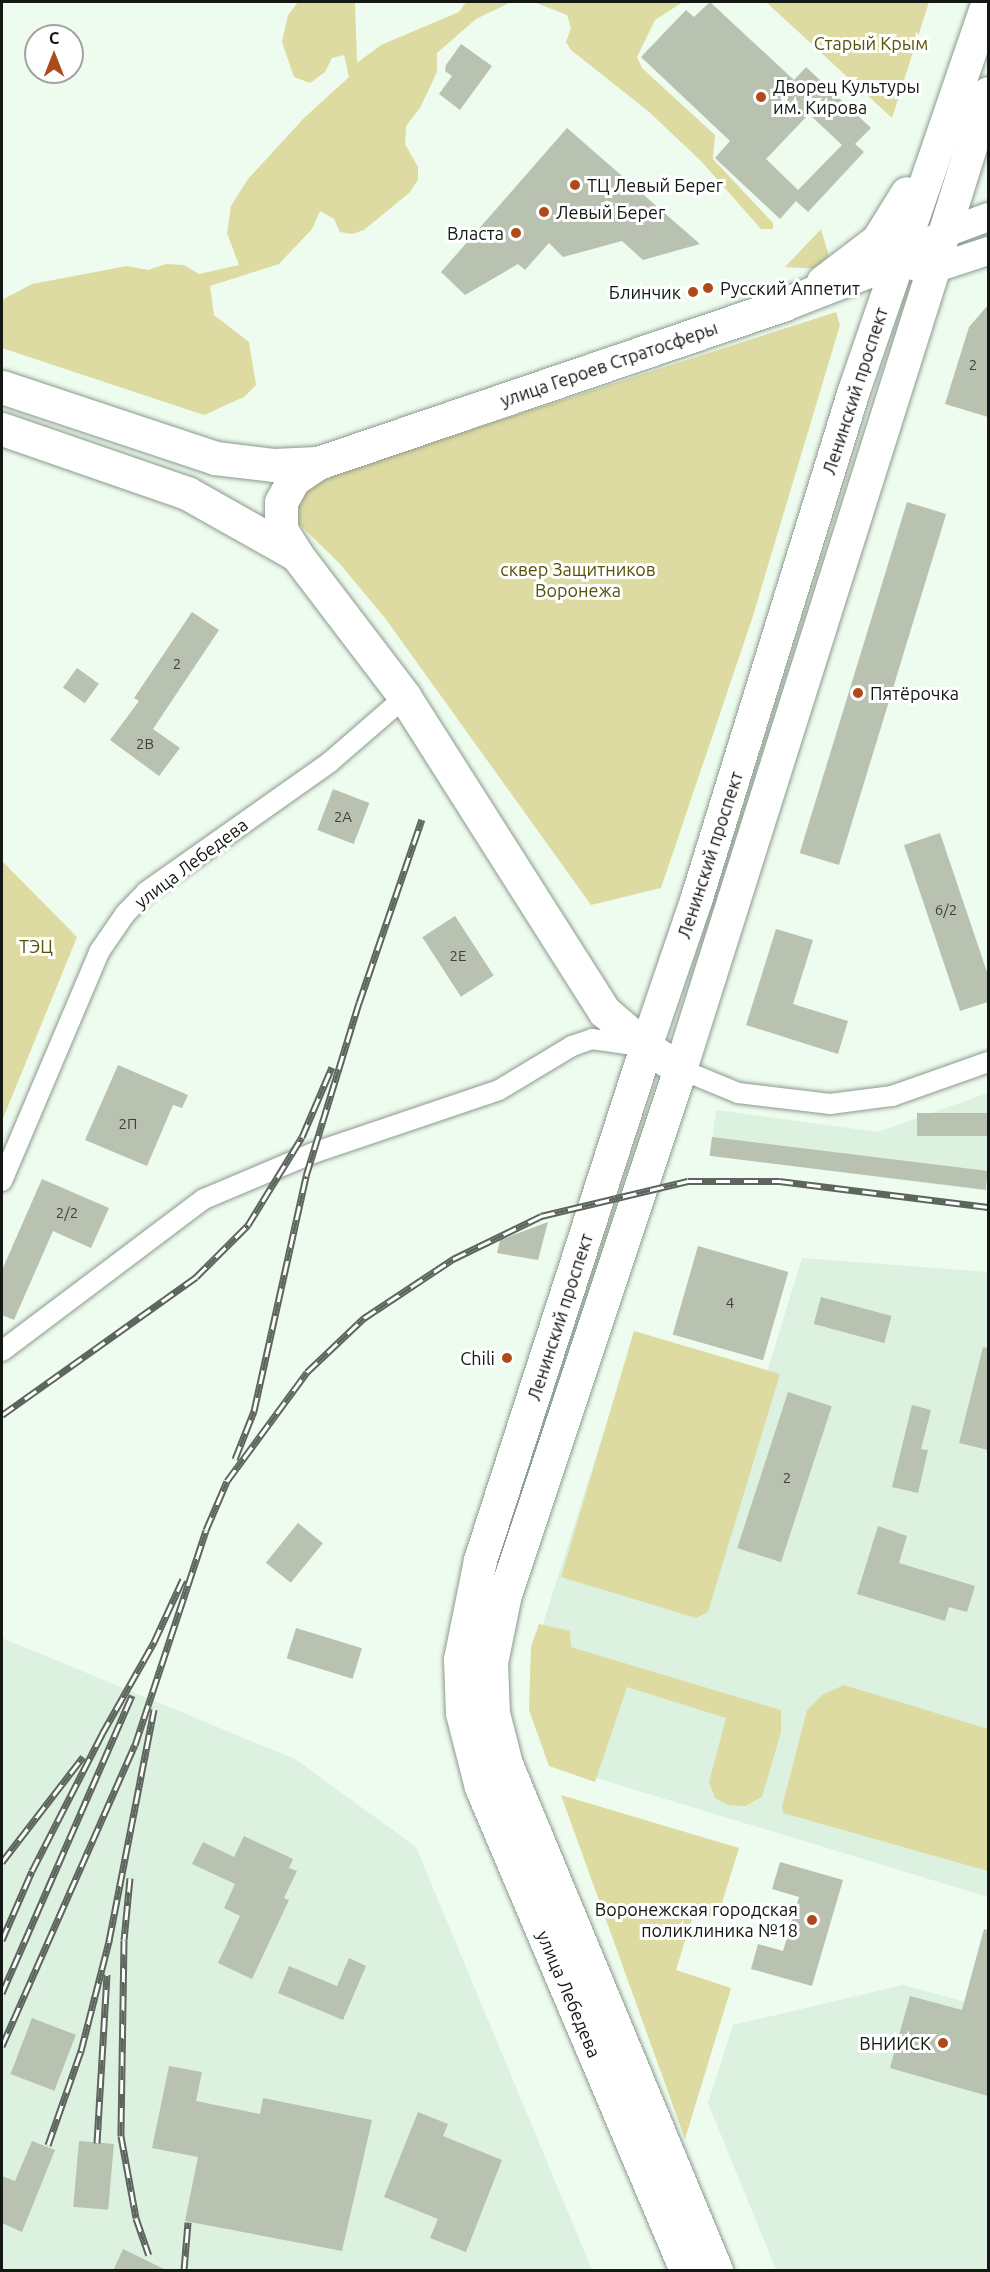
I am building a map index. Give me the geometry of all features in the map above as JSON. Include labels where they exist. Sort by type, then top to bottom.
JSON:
[{"type":"highway","points":[[899,259],[933,269]]},
{"type":"highway","name":"улица Героев Стратосферы","points":[[318,464],[798,299],[899,259]]},
{"type":"highway","name":"Ленинский проспект","points":[[478,1713],[491,1662],[497,1619],[680,1069],[933,269]]},
{"type":"highway","points":[[2,387],[214,458],[273,465],[318,464]]},
{"type":"highway","points":[[2,429],[187,493],[297,555]]},
{"type":"highway","points":[[318,464],[294,479],[281,502],[281,529],[297,555],[405,697],[604,1011],[646,1047],[680,1069]]},
{"type":"highway","name":"Ленинский проспект","points":[[478,1713],[460,1659],[476,1576],[646,1047]]},
{"type":"highway","name":"улица Лебедева","points":[[478,1713],[481,1787],[686,2271]]},
{"type":"highway","name":"улица Лебедева","points":[[478,1713],[506,1764],[716,2271]]},
{"type":"main road","name":"Ленинский проспект","points":[[933,269],[977,114],[988,2]]},
{"type":"main road","name":"Ленинский проспект","points":[[646,1047],[899,259],[977,114]]},
{"type":"main road","points":[[798,299],[878,240],[977,114]]},
{"type":"main road","name":"улица Героев Стратосферы","points":[[899,259],[943,234],[988,217]]},
{"type":"main road","points":[[933,269],[988,251]]},
{"type":"street","name":"улица Лебедева","points":[[2,1181],[99,952],[124,914],[146,892],[330,762],[405,697]]},
{"type":"street","points":[[2,1351],[204,1199],[313,1153],[499,1090],[572,1046],[592,1039],[646,1047]]},
{"type":"street","points":[[680,1069],[738,1093],[830,1104],[892,1096],[988,1062]]},
{"type":"shaded area","points":[[988,1093],[988,1191],[710,1156],[716,1110],[878,1132]]},
{"type":"shaded area","points":[[802,1258],[988,1272],[988,1897],[550,1764],[529,1710],[536,1646],[632,1343],[764,1382]]},
{"type":"shaded area","points":[[2,1638],[295,1759],[416,1847],[592,2270],[2,2270]]},
{"type":"shaded area","points":[[903,1985],[988,2008],[988,2270],[776,2270],[708,2103],[733,2025]]},
{"type":"green space","points":[[298,2],[355,2],[357,63],[381,45],[459,12],[466,2],[511,2],[476,19],[437,53],[437,72],[420,108],[406,126],[405,144],[418,167],[418,180],[409,193],[364,230],[352,234],[340,232],[334,219],[320,211],[312,229],[279,264],[210,286],[214,315],[249,342],[256,385],[244,397],[204,415],[2,348],[2,300],[32,284],[127,266],[148,270],[166,264],[184,265],[199,274],[239,265],[227,233],[231,206],[248,179],[304,118],[349,77],[344,55],[332,58],[325,72],[310,83],[294,77],[282,42],[288,15]]},
{"type":"green space","points":[[534,2],[683,2],[655,20],[637,57],[642,68],[715,135],[713,159],[773,223],[773,229],[761,229],[701,161],[648,111],[571,50],[566,42],[571,28],[567,15]]},
{"type":"green space","name":"Старый Крым","points":[[766,2],[929,2],[892,118]]},
{"type":"green space","points":[[821,229],[831,263],[821,269],[785,267]]},
{"type":"green space","name":"сквер Защитников Воронежа","points":[[836,312],[840,325],[752,619],[661,888],[591,905],[385,618],[340,564],[297,522],[297,493],[308,482]]},
{"type":"green space","name":"ТЭЦ","points":[[2,861],[77,937],[2,1121]]},
{"type":"green space","points":[[634,1331],[780,1374],[708,1612],[696,1618],[561,1577]]},
{"type":"green space","points":[[539,1624],[570,1631],[571,1647],[781,1710],[781,1732],[762,1797],[745,1806],[728,1805],[715,1798],[709,1782],[726,1718],[627,1687],[595,1782],[549,1766],[529,1710],[531,1647]]},
{"type":"green space","points":[[844,1685],[988,1729],[988,1871],[783,1813],[782,1807],[807,1710],[822,1695]]},
{"type":"green space","points":[[561,1795],[739,1848],[717,1919],[694,1912],[676,1970],[731,1988],[685,2139]]},
{"type":"building","name":"Дворец Культуры им. Кирова","points":[[710,2],[794,80],[806,67],[871,128],[855,144],[864,152],[808,212],[796,201],[780,219],[715,158],[730,141],[641,57],[686,10],[694,17]],"holes":[[[809,114],[842,145],[798,190],[766,159]]]},
{"type":"building","points":[[461,44],[492,66],[460,110],[439,94],[452,76],[445,71],[446,65]]},
{"type":"building","name":"ТЦ Левый Берег","points":[[567,128],[700,244],[643,260],[622,241],[563,257],[549,243],[525,270],[518,264],[465,295],[441,272]]},
{"type":"building","points":[[988,305],[988,417],[945,404],[969,327]]},
{"type":"building","points":[[907,502],[946,514],[839,865],[800,853]]},
{"type":"building","points":[[192,612],[219,630],[153,729],[180,748],[159,776],[110,740],[139,701],[134,698]]},
{"type":"building","points":[[77,668],[99,684],[85,703],[63,687]]},
{"type":"building","points":[[333,789],[369,803],[354,844],[317,830]]},
{"type":"building","points":[[940,833],[988,975],[988,1002],[960,1011],[904,845]]},
{"type":"building","points":[[455,916],[494,976],[461,997],[422,937]]},
{"type":"building","points":[[776,929],[813,940],[793,1004],[848,1021],[838,1054],[746,1025]]},
{"type":"building","points":[[118,1065],[188,1095],[182,1108],[173,1105],[147,1166],[85,1140]]},
{"type":"building","points":[[917,1113],[988,1113],[988,1136],[917,1136]]},
{"type":"building","points":[[712,1137],[988,1171],[986,1190],[710,1156]]},
{"type":"building","points":[[42,1179],[109,1208],[91,1248],[53,1231],[14,1320],[2,1315],[2,1270]]},
{"type":"building","points":[[548,1222],[538,1260],[497,1253],[500,1240]]},
{"type":"building","points":[[698,1246],[788,1272],[763,1360],[673,1334]]},
{"type":"building","points":[[821,1297],[892,1316],[884,1343],[814,1324]]},
{"type":"building","points":[[983,1347],[988,1348],[988,1450],[959,1443]]},
{"type":"building","points":[[788,1392],[832,1406],[781,1562],[737,1548]]},
{"type":"building","points":[[912,1405],[931,1410],[921,1449],[928,1450],[918,1493],[892,1487]]},
{"type":"building","points":[[298,1523],[323,1543],[291,1583],[266,1563]]},
{"type":"building","points":[[878,1526],[907,1536],[899,1563],[975,1586],[967,1612],[949,1607],[945,1621],[857,1594]]},
{"type":"building","points":[[296,1628],[362,1648],[353,1679],[287,1659]]},
{"type":"building","points":[[244,1836],[293,1859],[289,1868],[297,1871],[284,1898],[289,1900],[252,1979],[218,1963],[240,1916],[224,1908],[235,1884],[192,1864],[203,1842],[234,1857]]},
{"type":"building","name":"Воронежская городская поликлиника №18","points":[[780,1862],[843,1880],[812,1986],[751,1969],[758,1944],[783,1951],[799,1897],[772,1889]]},
{"type":"building","name":"ВНИИСК","points":[[984,1929],[988,1930],[988,2096],[890,2068],[910,1996],[962,2010]]},
{"type":"building","points":[[349,1958],[366,1966],[343,2020],[278,1993],[289,1966],[337,1986]]},
{"type":"building","points":[[32,2018],[76,2035],[54,2091],[10,2074]]},
{"type":"building","points":[[169,2066],[202,2072],[196,2101],[260,2114],[263,2098],[372,2120],[342,2251],[185,2221],[198,2157],[152,2148]]},
{"type":"building","points":[[418,2112],[448,2124],[443,2136],[502,2160],[466,2252],[430,2238],[438,2219],[384,2197]]},
{"type":"building","points":[[32,2141],[55,2150],[22,2232],[2,2223],[2,2176],[15,2181]]},
{"type":"building","points":[[79,2141],[114,2144],[108,2210],[73,2207]]},
{"type":"building","points":[[123,2249],[168,2271],[113,2271]]},
{"type":"railway","points":[[235,1459],[254,1411],[306,1176],[359,1003],[422,819]]},
{"type":"railway","points":[[2,1415],[196,1277],[248,1225],[302,1137],[332,1067]]},
{"type":"railway","points":[[2,2046],[135,1745],[206,1530],[227,1481],[307,1372],[364,1318],[453,1259],[541,1216],[688,1181],[779,1181],[988,1207]]},
{"type":"railway","points":[[2,1940],[32,1871],[102,1734],[154,1642],[183,1579]]},
{"type":"railway","points":[[2,1993],[132,1695]]},
{"type":"railway","points":[[48,2145],[81,2051],[109,1941],[154,1709]]},
{"type":"railway","points":[[2,1862],[83,1757]]},
{"type":"railway","points":[[130,1878],[124,1940],[121,2136],[136,2218],[149,2255]]},
{"type":"railway","points":[[97,2143],[107,1974]]},
{"type":"railway","points":[[184,2270],[188,2222]]},
{"type":"place","name":"Дворец Культуры им. Кирова","points":[[761,97]]},
{"type":"place","name":"ТЦ Левый Берег","points":[[575,185]]},
{"type":"place","name":"Левый Берег","points":[[544,212]]},
{"type":"place","name":"Власта","points":[[516,233]]},
{"type":"place","name":"Русский Аппетит","points":[[708,288]]},
{"type":"place","name":"Блинчик","points":[[693,292]]},
{"type":"place","name":"Пятёрочка","points":[[858,693]]},
{"type":"place","name":"Chili","points":[[507,1358]]},
{"type":"place","name":"Воронежская городская поликлиника №18","points":[[812,1920]]},
{"type":"place","name":"ВНИИСК","points":[[943,2043]]}]
